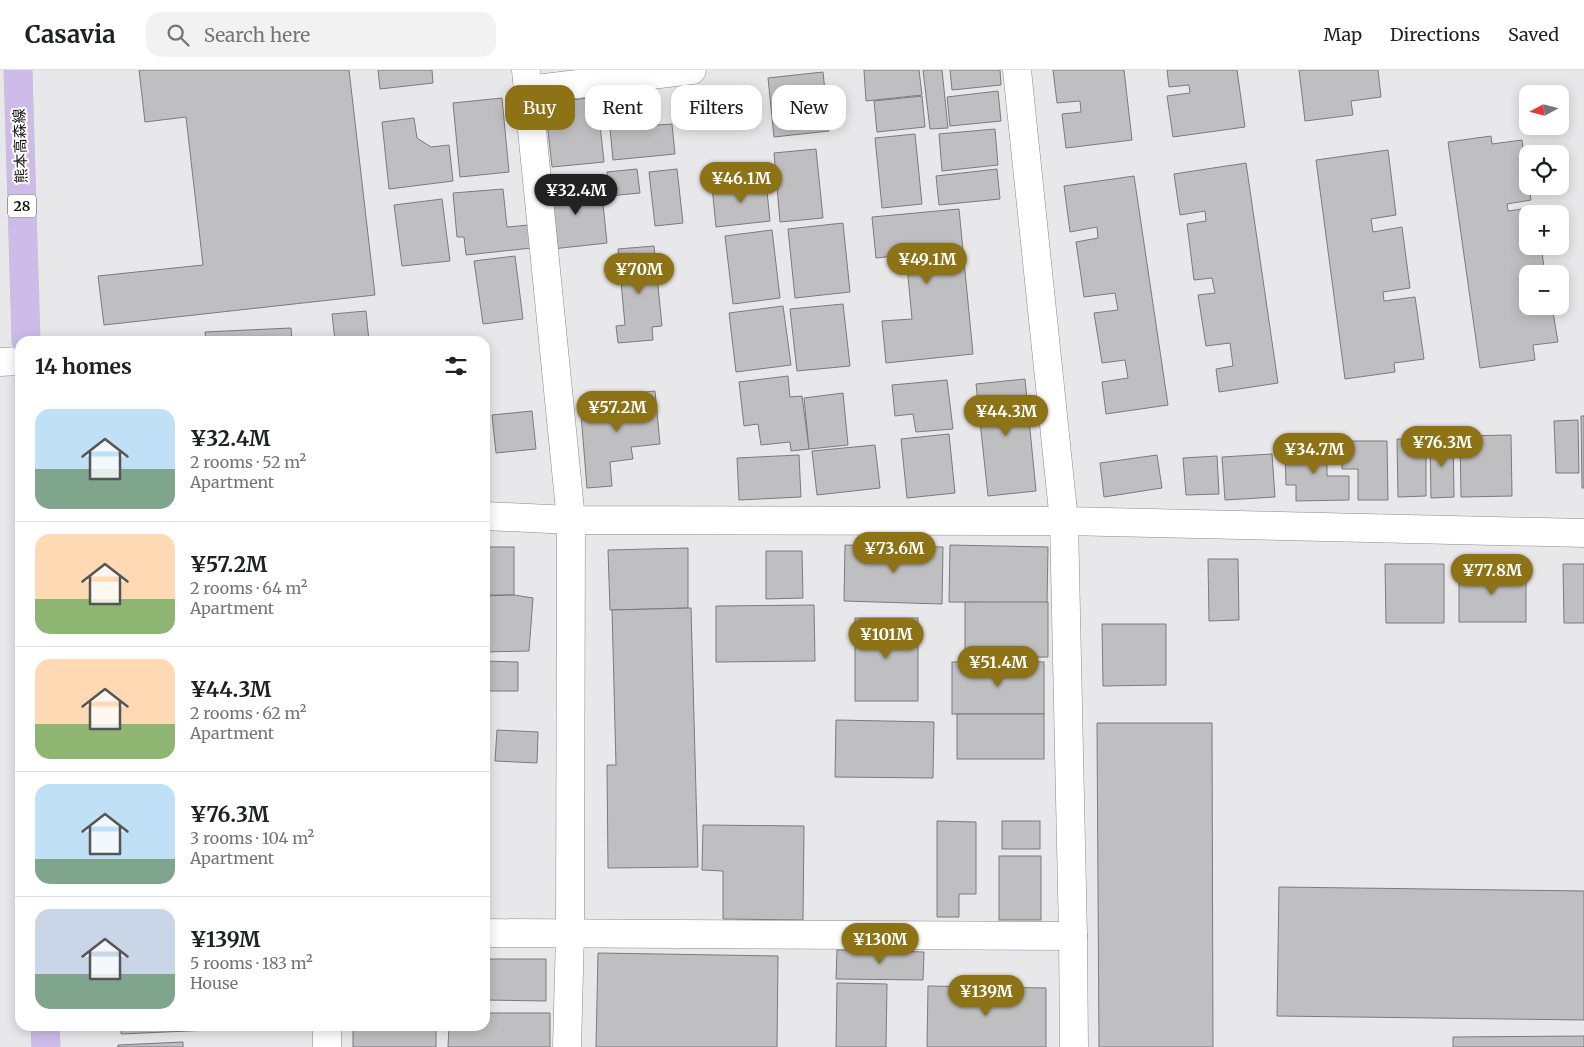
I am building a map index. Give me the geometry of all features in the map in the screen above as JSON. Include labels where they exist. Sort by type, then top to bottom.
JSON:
[{"type":"main road","name":"熊本高森線","points":[[18,70],[26,336]]},
{"type":"main road","points":[[45,1031],[46,1047]]},
{"type":"street","points":[[567,1047],[570,934],[571,520],[527,80],[692,70]]},
{"type":"street","points":[[1017,70],[1064,521],[1074,1047]]},
{"type":"street","points":[[0,362],[15,361]]},
{"type":"street","points":[[490,516],[571,520],[1064,521],[1584,533]]},
{"type":"street","points":[[490,932],[1073,936]]},
{"type":"street","points":[[327,1031],[327,1047]]},
{"type":"building","points":[[139,70],[349,70],[375,295],[104,325],[98,276],[203,265],[186,117],[145,122]]},
{"type":"building","points":[[378,70],[432,70],[433,83],[380,89]]},
{"type":"building","points":[[864,70],[919,70],[922,95],[866,101]]},
{"type":"building","points":[[923,70],[942,70],[948,128],[930,129]]},
{"type":"building","points":[[950,70],[1000,70],[1001,85],[952,90]]},
{"type":"building","points":[[1053,70],[1124,70],[1132,140],[1066,148],[1062,114],[1081,112],[1080,101],[1057,103]]},
{"type":"building","points":[[1167,70],[1237,70],[1245,127],[1173,137],[1167,96],[1190,93],[1189,85],[1169,87]]},
{"type":"building","points":[[1299,70],[1378,70],[1381,97],[1351,101],[1353,115],[1305,121]]},
{"type":"building","points":[[823,72],[824,85],[772,85],[772,117],[768,78]]},
{"type":"building","points":[[998,91],[1001,121],[950,126],[947,97]]},
{"type":"building","points":[[922,96],[925,127],[877,132],[874,101]]},
{"type":"building","points":[[502,98],[509,172],[460,177],[453,103]]},
{"type":"building","points":[[585,98],[585,130],[601,130],[604,162],[552,167],[548,130],[575,130],[575,100]]},
{"type":"building","points":[[414,118],[417,138],[431,147],[449,145],[453,181],[389,189],[382,122]]},
{"type":"building","points":[[671,124],[675,154],[613,160],[610,130],[661,130],[661,125]]},
{"type":"building","points":[[995,129],[998,165],[942,171],[939,134]]},
{"type":"building","points":[[773,130],[829,130],[829,131],[774,137]]},
{"type":"building","points":[[915,134],[922,204],[882,208],[875,138]]},
{"type":"building","points":[[1491,136],[1492,144],[1522,140],[1523,145],[1519,145],[1519,195],[1530,195],[1531,200],[1507,204],[1508,211],[1519,209],[1519,255],[1542,255],[1544,265],[1519,265],[1519,315],[1554,315],[1558,342],[1533,345],[1535,360],[1480,368],[1448,142]]},
{"type":"building","points":[[816,149],[823,218],[780,222],[774,153]]},
{"type":"building","points":[[1388,150],[1396,215],[1371,219],[1373,232],[1402,227],[1410,288],[1383,292],[1384,301],[1415,297],[1424,359],[1394,363],[1395,372],[1345,379],[1316,160]]},
{"type":"building","points":[[1246,163],[1278,383],[1219,392],[1216,369],[1233,366],[1230,343],[1206,346],[1198,295],[1215,293],[1212,278],[1194,280],[1187,224],[1206,221],[1205,211],[1180,215],[1174,174]]},
{"type":"building","points":[[637,169],[640,193],[609,196],[607,172]]},
{"type":"building","points":[[677,169],[683,223],[655,226],[649,172]]},
{"type":"building","points":[[997,169],[1000,199],[939,205],[936,176]]},
{"type":"building","points":[[1134,176],[1168,405],[1106,414],[1102,382],[1128,378],[1125,360],[1102,363],[1094,313],[1118,310],[1115,293],[1084,297],[1076,242],[1098,238],[1097,227],[1070,232],[1064,186]]},
{"type":"building","points":[[766,181],[770,221],[716,227],[712,187]]},
{"type":"building","points":[[601,184],[607,243],[552,249],[546,190]]},
{"type":"building","points":[[503,189],[507,227],[529,225],[532,248],[466,255],[464,237],[457,237],[453,193]]},
{"type":"building","points":[[442,199],[450,261],[402,266],[394,205]]},
{"type":"building","points":[[959,209],[973,354],[886,363],[882,321],[912,319],[906,255],[876,258],[872,217]]},
{"type":"building","points":[[843,223],[850,292],[795,298],[788,229]]},
{"type":"building","points":[[772,230],[780,298],[733,304],[725,236]]},
{"type":"building","points":[[654,246],[662,326],[652,327],[653,340],[618,343],[616,326],[625,325],[618,249]]},
{"type":"building","points":[[515,256],[523,319],[483,324],[474,261]]},
{"type":"building","points":[[843,304],[850,366],[797,371],[790,309]]},
{"type":"building","points":[[783,306],[791,365],[736,372],[729,313]]},
{"type":"building","points":[[366,311],[368,336],[334,336],[332,314]]},
{"type":"building","points":[[291,328],[292,336],[205,336],[205,332]]},
{"type":"building","points":[[788,376],[790,397],[802,396],[809,449],[791,451],[790,442],[761,445],[758,424],[744,426],[739,382]]},
{"type":"building","points":[[1025,379],[1036,491],[988,496],[976,384]]},
{"type":"building","points":[[947,380],[953,429],[916,432],[913,414],[895,416],[892,385]]},
{"type":"building","points":[[655,391],[660,444],[631,447],[633,459],[610,462],[612,486],[587,488],[581,414],[596,412],[595,397]]},
{"type":"building","points":[[843,393],[848,445],[809,449],[804,398]]},
{"type":"building","points":[[532,411],[536,449],[496,453],[492,415]]},
{"type":"building","points":[[1581,416],[1584,416],[1584,488],[1582,488]]},
{"type":"building","points":[[1578,420],[1579,473],[1556,473],[1554,421]]},
{"type":"building","points":[[949,434],[955,493],[907,498],[901,439]]},
{"type":"building","points":[[1511,435],[1512,496],[1461,497],[1460,436]]},
{"type":"building","points":[[1453,438],[1454,497],[1431,498],[1430,439]]},
{"type":"building","points":[[1397,439],[1426,439],[1426,496],[1398,497]]},
{"type":"building","points":[[1342,441],[1387,441],[1388,500],[1358,500],[1358,469],[1342,469]]},
{"type":"building","points":[[875,445],[880,488],[817,495],[812,451]]},
{"type":"building","points":[[1327,446],[1327,476],[1349,476],[1349,500],[1296,501],[1296,485],[1286,485],[1285,447]]},
{"type":"building","points":[[1272,454],[1275,497],[1225,500],[1222,457]]},
{"type":"building","points":[[799,455],[801,497],[739,500],[737,458]]},
{"type":"building","points":[[1157,455],[1162,488],[1104,497],[1100,463]]},
{"type":"building","points":[[1217,456],[1219,494],[1186,495],[1183,458]]},
{"type":"building","points":[[845,545],[943,547],[942,604],[844,601]]},
{"type":"building","points":[[950,545],[1048,547],[1047,603],[949,602]]},
{"type":"building","points":[[490,547],[514,547],[514,595],[490,595]]},
{"type":"building","points":[[688,548],[688,608],[610,610],[608,550]]},
{"type":"building","points":[[766,551],[802,551],[803,598],[766,599]]},
{"type":"building","points":[[1208,559],[1238,559],[1239,620],[1209,621]]},
{"type":"building","points":[[1385,564],[1444,564],[1444,623],[1386,623]]},
{"type":"building","points":[[1563,564],[1584,564],[1584,623],[1564,623]]},
{"type":"building","points":[[1459,571],[1526,571],[1526,622],[1459,622]]},
{"type":"building","points":[[514,595],[533,598],[529,651],[490,652],[490,596]]},
{"type":"building","points":[[965,602],[1048,602],[1048,657],[965,658]]},
{"type":"building","points":[[814,605],[815,661],[716,662],[716,606]]},
{"type":"building","points":[[691,608],[698,867],[608,868],[607,765],[616,765],[612,610]]},
{"type":"building","points":[[855,618],[918,618],[918,701],[855,701]]},
{"type":"building","points":[[1102,624],[1166,624],[1166,685],[1103,686]]},
{"type":"building","points":[[490,661],[518,662],[518,691],[490,691]]},
{"type":"building","points":[[952,662],[1044,662],[1044,714],[952,714]]},
{"type":"building","points":[[957,714],[1044,714],[1044,759],[957,759]]},
{"type":"building","points":[[836,720],[934,722],[933,778],[835,777]]},
{"type":"building","points":[[1097,723],[1212,723],[1213,1047],[1099,1047]]},
{"type":"building","points":[[497,730],[538,732],[537,763],[495,761]]},
{"type":"building","points":[[937,821],[976,822],[976,894],[959,894],[959,917],[937,917]]},
{"type":"building","points":[[1002,821],[1040,821],[1040,849],[1002,849]]},
{"type":"building","points":[[703,825],[804,826],[803,920],[723,919],[723,871],[702,870]]},
{"type":"building","points":[[999,856],[1041,856],[1041,920],[999,920]]},
{"type":"building","points":[[1279,887],[1584,891],[1584,1020],[1277,1016]]},
{"type":"building","points":[[837,950],[924,952],[923,980],[836,979]]},
{"type":"building","points":[[598,953],[778,956],[777,1047],[596,1047]]},
{"type":"building","points":[[490,959],[546,959],[546,1001],[490,1000]]},
{"type":"building","points":[[837,983],[887,984],[886,1047],[836,1047]]},
{"type":"building","points":[[928,986],[1046,988],[1046,1047],[927,1047]]},
{"type":"building","points":[[490,1013],[550,1013],[550,1047],[448,1047],[449,1031],[490,1031]]},
{"type":"building","points":[[121,1031],[188,1031],[121,1034]]},
{"type":"building","points":[[353,1031],[436,1031],[436,1047],[353,1047]]},
{"type":"building","points":[[1584,1036],[1584,1047],[1453,1047],[1453,1037]]},
{"type":"building","points":[[183,1042],[183,1047],[118,1047],[118,1045]]}]
